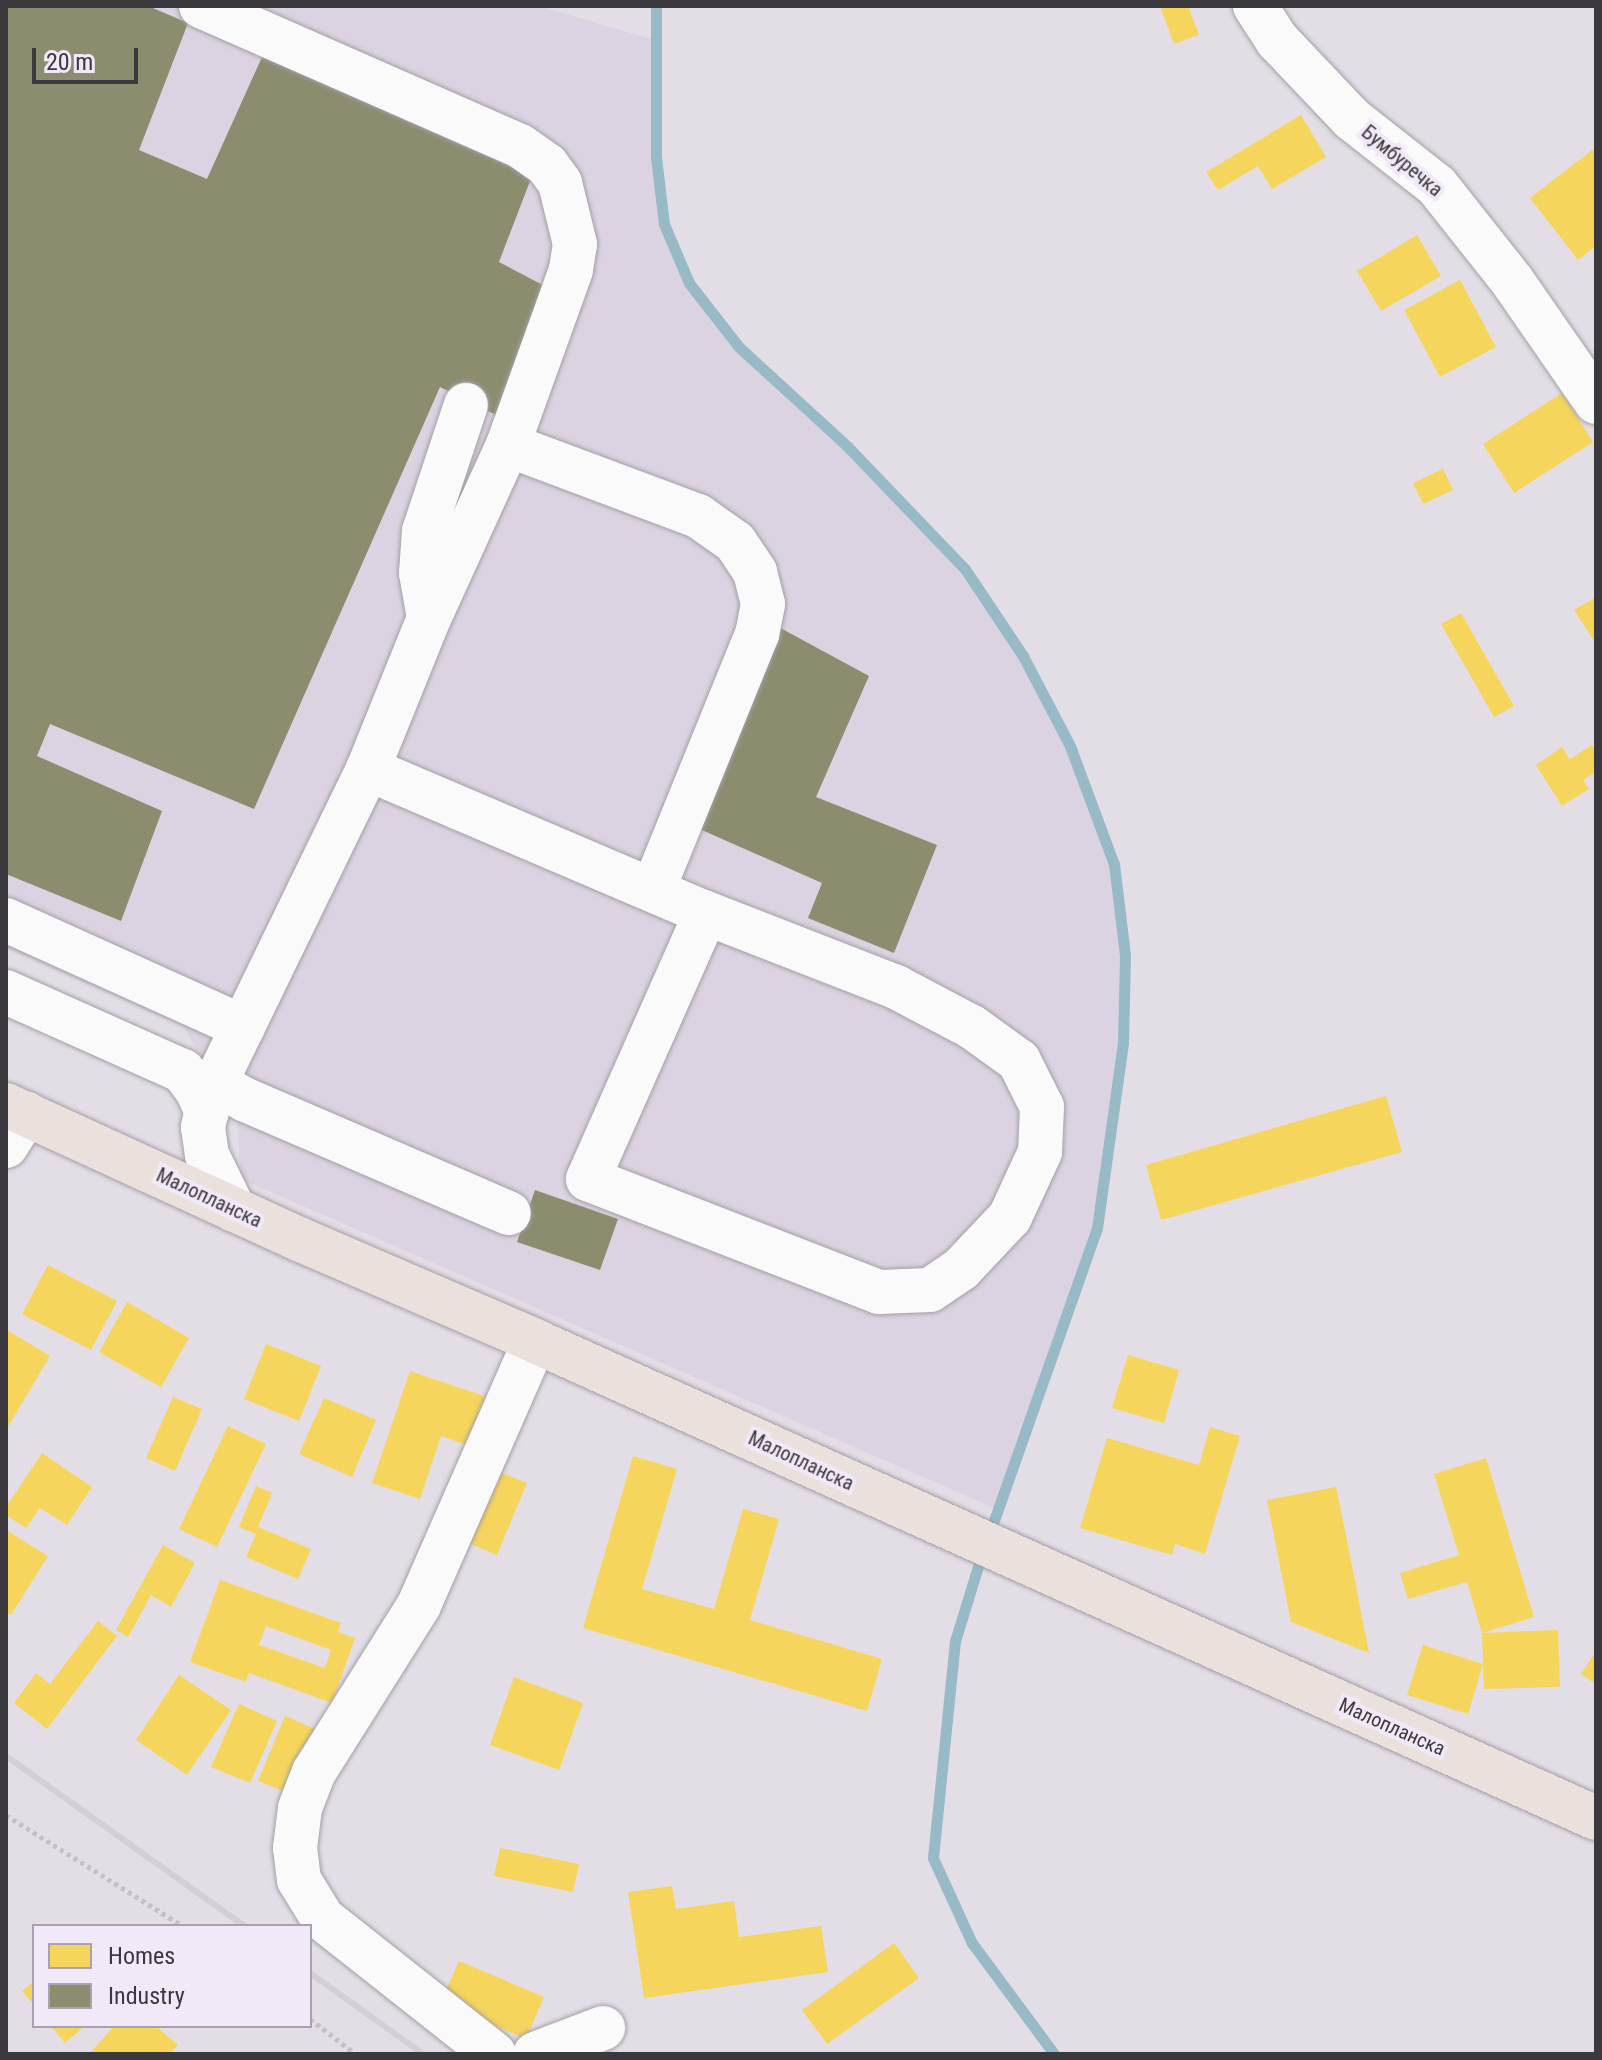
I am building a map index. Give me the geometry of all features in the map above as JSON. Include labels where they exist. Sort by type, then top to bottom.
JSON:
[{"type":"main road","name":"Малопланска","points":[[13,1121],[234,1210],[535,1341],[1596,1818]]},
{"type":"street","points":[[201,6],[520,146],[547,165],[567,200],[575,244],[571,270],[508,445],[429,618],[368,769],[211,1098],[203,1127],[207,1155],[234,1210]]},
{"type":"street","name":"Бумбуречка","points":[[1255,6],[1277,40],[1352,119],[1437,186],[1513,282],[1596,402]]},
{"type":"street","points":[[429,618],[421,573],[424,531],[466,405]]},
{"type":"street","points":[[508,445],[698,516],[735,542],[755,572],[763,604],[757,634],[654,888]]},
{"type":"street","points":[[368,769],[654,888],[706,913],[896,987],[972,1027],[1019,1061],[1042,1107],[1040,1152],[1010,1217],[961,1269],[930,1290],[879,1292],[588,1179],[706,913]]},
{"type":"street","points":[[6,920],[243,1027]]},
{"type":"street","points":[[6,992],[183,1071],[198,1092],[211,1098],[246,1100],[509,1213]]},
{"type":"street","points":[[494,2054],[323,1919],[299,1880],[295,1848],[300,1808],[314,1772],[419,1605],[535,1341]]},
{"type":"street","points":[[535,2054],[603,2028]]},
{"type":"path","points":[[6,1815],[180,1924]]},
{"type":"path","points":[[312,2021],[356,2054]]},
{"type":"shaded area","points":[[6,6],[539,6],[655,40],[656,156],[664,224],[689,283],[739,347],[847,446],[965,569],[1023,656],[1070,746],[1114,864],[1125,955],[1123,1043],[1097,1228],[996,1509],[241,1179],[237,1124],[245,1101],[215,1083],[184,1027],[6,948]]},
{"type":"building: Homes","points":[[1160,6],[1188,6],[1199,35],[1174,44]]},
{"type":"building: Homes","points":[[1301,115],[1326,157],[1272,189],[1258,166],[1218,190],[1206,172]]},
{"type":"building: Homes","points":[[1596,147],[1596,246],[1578,260],[1530,198]]},
{"type":"building: Homes","points":[[1417,235],[1441,276],[1381,311],[1357,271]]},
{"type":"building: Homes","points":[[1460,280],[1496,347],[1440,377],[1404,310]]},
{"type":"building: Homes","points":[[1562,393],[1593,442],[1514,493],[1483,444]]},
{"type":"building: Homes","points":[[1443,469],[1453,490],[1423,504],[1413,483]]},
{"type":"building: Homes","points":[[1596,597],[1596,644],[1574,610]]},
{"type":"building: Homes","points":[[1461,613],[1514,706],[1494,717],[1441,624]]},
{"type":"building: Homes","points":[[1592,745],[1596,751],[1596,772],[1583,780],[1589,789],[1562,806],[1536,765],[1562,747],[1570,759]]},
{"type":"building: Homes","points":[[1386,1096],[1402,1152],[1161,1220],[1146,1165]]},
{"type":"building: Homes","points":[[48,1265],[117,1301],[91,1350],[22,1314]]},
{"type":"building: Homes","points":[[127,1302],[189,1338],[161,1387],[99,1352]]},
{"type":"building: Homes","points":[[6,1332],[50,1356],[6,1430]]},
{"type":"building: Homes","points":[[266,1344],[321,1366],[299,1421],[244,1399]]},
{"type":"building: Homes","points":[[1128,1355],[1179,1370],[1164,1423],[1112,1408]]},
{"type":"building: Homes","points":[[410,1371],[487,1397],[470,1446],[441,1436],[420,1499],[372,1483]]},
{"type":"building: Homes","points":[[173,1397],[202,1409],[175,1471],[146,1458]]},
{"type":"building: Homes","points":[[324,1398],[376,1420],[352,1477],[299,1454]]},
{"type":"building: Homes","points":[[228,1426],[266,1444],[217,1547],[179,1529]]},
{"type":"building: Homes","points":[[1210,1427],[1240,1436],[1205,1554],[1175,1544],[1172,1555],[1080,1528],[1107,1438],[1199,1465]]},
{"type":"building: Homes","points":[[42,1453],[92,1487],[67,1525],[40,1508],[26,1528],[6,1515],[6,1507]]},
{"type":"building: Homes","points":[[633,1456],[677,1469],[642,1589],[714,1609],[743,1509],[779,1519],[750,1620],[882,1659],[867,1711],[583,1628]]},
{"type":"building: Homes","points":[[1486,1458],[1534,1617],[1482,1633],[1467,1582],[1408,1599],[1400,1573],[1459,1555],[1434,1474]]},
{"type":"building: Homes","points":[[487,1467],[527,1483],[497,1555],[457,1538]]},
{"type":"building: Homes","points":[[256,1486],[272,1493],[258,1527],[311,1549],[298,1579],[246,1557],[256,1534],[239,1527]]},
{"type":"building: Homes","points":[[1336,1487],[1369,1653],[1291,1622],[1267,1500]]},
{"type":"building: Homes","points":[[6,1530],[48,1556],[11,1615],[6,1612]]},
{"type":"building: Homes","points":[[163,1545],[195,1563],[171,1607],[151,1595],[128,1637],[116,1630]]},
{"type":"building: Homes","points":[[220,1580],[341,1623],[338,1632],[355,1638],[332,1703],[249,1673],[246,1682],[190,1662]],"holes":[[[266,1626],[331,1650],[325,1668],[259,1645]]]},
{"type":"building: Homes","points":[[98,1621],[117,1636],[47,1729],[14,1703],[36,1673],[50,1684]]},
{"type":"building: Homes","points":[[1558,1630],[1560,1687],[1484,1689],[1482,1633]]},
{"type":"building: Homes","points":[[1423,1645],[1483,1664],[1468,1714],[1407,1695]]},
{"type":"building: Homes","points":[[1596,1651],[1596,1684],[1581,1674]]},
{"type":"building: Homes","points":[[179,1675],[231,1710],[187,1775],[136,1740]]},
{"type":"building: Homes","points":[[514,1677],[583,1703],[559,1770],[490,1745]]},
{"type":"building: Homes","points":[[239,1704],[277,1721],[250,1783],[211,1767]]},
{"type":"building: Homes","points":[[285,1716],[315,1729],[289,1793],[258,1781]]},
{"type":"building: Homes","points":[[500,1848],[579,1864],[573,1892],[494,1876]]},
{"type":"building: Homes","points":[[672,1886],[676,1909],[734,1901],[739,1937],[821,1926],[828,1972],[644,1998],[628,1892]]},
{"type":"building: Homes","points":[[894,1943],[919,1978],[827,2044],[802,2010]]},
{"type":"building: Homes","points":[[459,1961],[544,1997],[526,2039],[441,2002]]},
{"type":"building: Homes","points":[[32,1983],[32,2003],[22,1991]]},
{"type":"building: Homes","points":[[53,2028],[83,2028],[65,2043]]},
{"type":"building: Homes","points":[[112,2028],[158,2028],[178,2045],[169,2054],[91,2052]]},
{"type":"building: Industry","points":[[6,6],[148,6],[188,23],[139,150],[207,179],[262,57],[532,176],[499,262],[554,291],[496,415],[440,387],[254,809],[50,724],[37,756],[162,811],[121,921],[6,874]]},
{"type":"building: Industry","points":[[773,624],[869,676],[816,797],[937,845],[894,953],[808,918],[822,883],[695,827]]},
{"type":"building: Industry","points":[[535,1190],[618,1219],[600,1270],[517,1242]]},
{"type":"waterway","points":[[656,6],[656,157],[664,224],[689,283],[739,347],[847,446],[965,569],[1023,656],[1070,746],[1114,864],[1125,955],[1123,1043],[1097,1228],[989,1534]]},
{"type":"waterway","points":[[983,1550],[955,1641],[933,1858],[972,1943],[1054,2054]]},
{"type":"railway","points":[[6,1756],[241,1924]]},
{"type":"railway","points":[[312,1974],[423,2054]]}]
